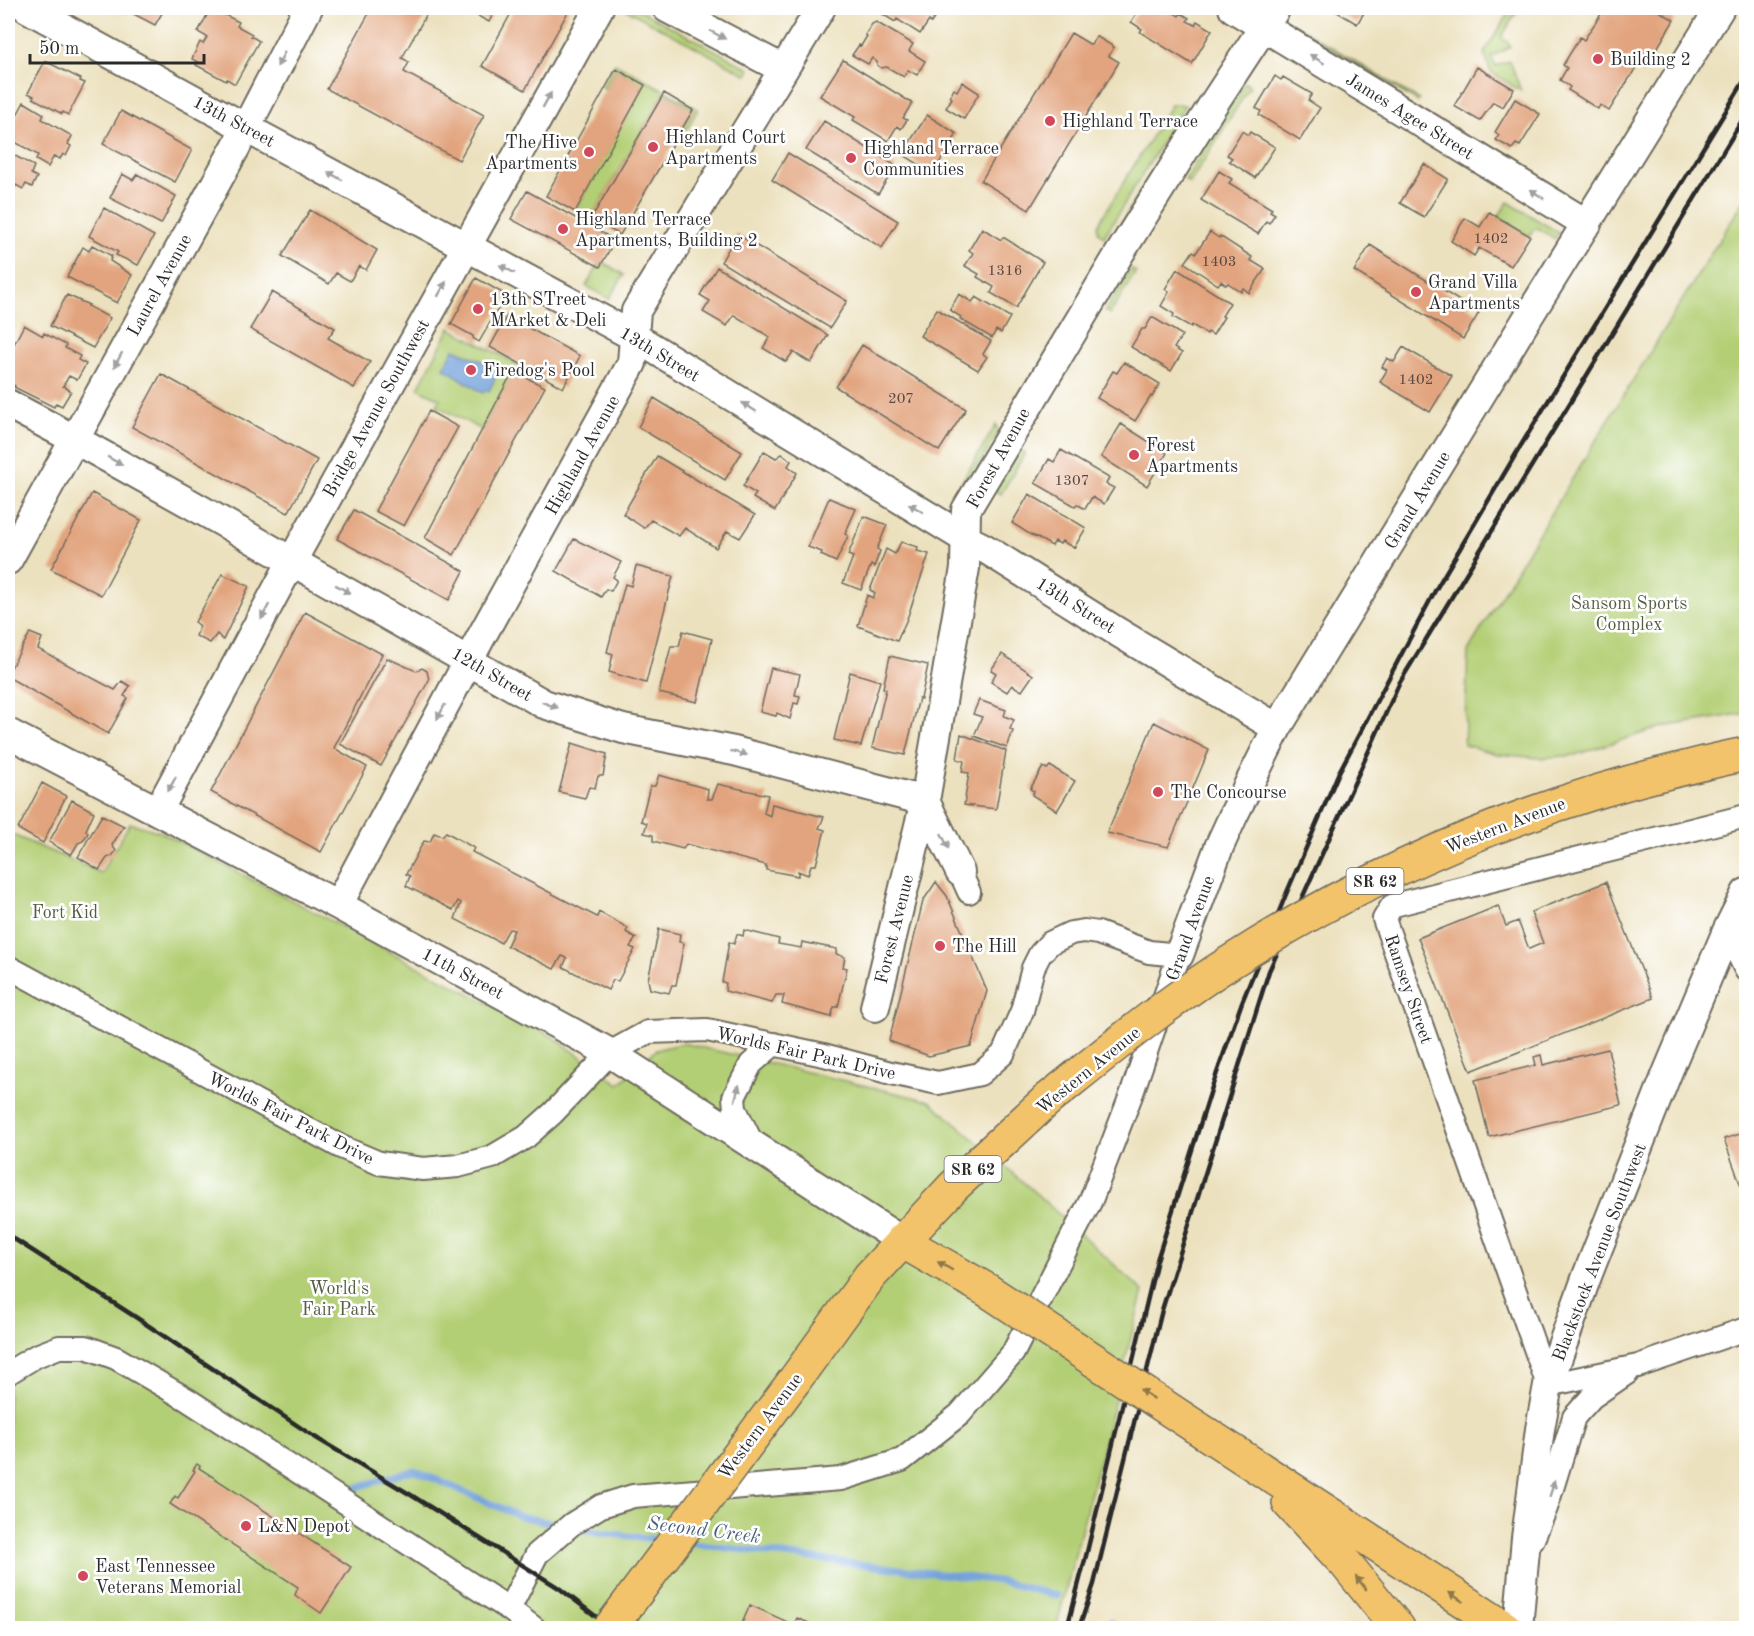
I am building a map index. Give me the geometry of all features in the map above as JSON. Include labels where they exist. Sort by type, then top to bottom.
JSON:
[{"type":"main road","name":"Western Avenue","points":[[610,1629],[870,1276],[953,1187],[1047,1100],[1117,1044],[1232,961],[1364,886],[1450,845],[1567,802],[1649,777],[1746,754]]},
{"type":"main road","points":[[902,1241],[987,1290],[1505,1629]]},
{"type":"main road","points":[[1196,1427],[1281,1495],[1346,1564],[1398,1629]]},
{"type":"street","points":[[8,16],[12,8]]},
{"type":"street","name":"13th Street","points":[[27,8],[633,336],[1277,728]]},
{"type":"street","name":"Laurel Avenue","points":[[8,560],[246,128],[308,8]]},
{"type":"street","name":"Bridge Avenue Southwest","points":[[158,811],[292,561],[598,8]]},
{"type":"street","points":[[666,8],[783,69]]},
{"type":"street","name":"Highland Avenue","points":[[338,905],[632,363],[636,311],[821,8]]},
{"type":"street","name":"James Agee Street","points":[[1233,8],[1271,17],[1587,224]]},
{"type":"street","name":"Grand Avenue","points":[[509,1610],[537,1554],[572,1524],[601,1506],[633,1496],[841,1479],[902,1460],[960,1414],[1013,1353],[1091,1200],[1223,839],[1277,728],[1720,8]]},
{"type":"street","name":"Forest Avenue","points":[[875,1007],[925,801],[965,568],[966,510],[1118,256],[1271,17]]},
{"type":"street","name":"12th Street","points":[[8,404],[470,660],[544,704],[623,729],[734,751],[925,801]]},
{"type":"street","name":"11th Street","points":[[8,733],[338,905],[610,1053],[902,1241]]},
{"type":"street","points":[[925,801],[964,882]]},
{"type":"street","name":"Ramsey Street","points":[[1548,1385],[1383,919],[1392,906],[1398,904],[1746,816]]},
{"type":"street","name":"Blackstock Avenue Southwest","points":[[1518,1629],[1540,1429],[1548,1385],[1587,1276],[1668,1071],[1727,931],[1746,893]]},
{"type":"street","points":[[1727,931],[1746,970]]},
{"type":"street","name":"Worlds Fair Park Drive","points":[[8,967],[341,1147],[379,1162],[423,1169],[458,1166],[492,1157],[526,1137],[553,1113],[610,1053],[648,1032],[707,1030],[938,1083],[980,1074],[1003,1054],[1022,1011],[1040,954],[1056,940],[1071,933],[1098,933],[1149,952],[1179,955]]},
{"type":"street","points":[[754,1147],[735,1109],[734,1097],[751,1064],[774,1044]]},
{"type":"street","points":[[1548,1385],[1638,1366],[1746,1329]]},
{"type":"street","points":[[8,1373],[36,1356],[59,1347],[86,1347],[116,1358],[188,1400],[509,1610],[534,1629]]},
{"type":"street","points":[[1524,1563],[1546,1508],[1574,1417],[1592,1397],[1638,1366]]},
{"type":"green space","points":[[636,8],[750,69],[747,75],[627,10]]},
{"type":"green space","points":[[1512,8],[1519,8],[1501,38],[1508,42],[1510,47],[1491,57],[1496,66],[1510,61],[1521,91],[1491,72],[1484,53]]},
{"type":"green space","points":[[1294,24],[1419,100],[1418,102],[1293,26]]},
{"type":"green space","points":[[615,63],[698,109],[687,129],[683,128],[693,110],[664,93],[591,219],[575,212],[644,85],[616,69],[605,89],[602,86]]},
{"type":"green space","points":[[1245,83],[1250,86],[1190,183],[1185,180]]},
{"type":"green space","points":[[1171,105],[1185,105],[1104,237],[1098,232],[1100,221]]},
{"type":"green space","points":[[1190,109],[1194,113],[1117,240],[1111,239]]},
{"type":"green space","name":"Sansom Sports Complex","points":[[1746,197],[1746,713],[1662,727],[1575,755],[1540,758],[1497,754],[1464,745],[1468,651]]},
{"type":"green space","points":[[1508,202],[1559,233],[1555,239],[1538,228],[1533,230],[1530,236],[1498,217]]},
{"type":"green space","points":[[603,262],[624,275],[609,299],[586,286]]},
{"type":"green space","points":[[1131,269],[1136,272],[1110,314],[1105,311]]},
{"type":"green space","points":[[450,328],[517,364],[482,430],[437,406],[440,399],[418,388]]},
{"type":"green space","points":[[996,425],[999,432],[958,497],[954,494]]},
{"type":"green space","points":[[1020,450],[1025,453],[1001,494],[995,491]]},
{"type":"green space","name":"World's Fair Park","points":[[130,823],[161,832],[553,1037],[619,1084],[656,1050],[683,1043],[930,1101],[1143,1291],[1056,1628],[8,1628],[8,833],[101,873]]},
{"type":"water","name":"Firedog's Pool","points":[[454,349],[496,367],[497,374],[489,391],[486,390],[483,393],[444,368]]},
{"type":"building","points":[[114,8],[165,8],[155,25],[128,11],[126,14]]},
{"type":"building","points":[[211,8],[239,22],[237,26],[252,34],[251,36],[259,41],[235,84],[196,65],[198,62],[192,59],[200,42],[203,44],[207,37],[198,32]]},
{"type":"building","points":[[372,8],[430,8],[402,58],[409,62],[404,72],[484,115],[459,160],[327,89]]},
{"type":"building","points":[[463,8],[496,8],[489,22]]},
{"type":"building","points":[[514,8],[570,8],[525,90],[482,66]]},
{"type":"building","points":[[873,8],[941,8],[920,34],[897,19],[895,22]]},
{"type":"building","points":[[1140,8],[1173,8],[1171,11],[1189,18],[1187,21],[1195,25],[1197,21],[1212,30],[1192,64],[1140,32],[1142,29],[1131,22]]},
{"type":"building","points":[[1336,8],[1367,8],[1357,24],[1334,10]]},
{"type":"building","name":"Building 2","points":[[1605,8],[1661,8],[1659,11],[1674,20],[1646,67],[1630,57],[1628,61],[1637,66],[1609,111],[1600,105],[1598,109],[1568,90],[1570,87],[1560,80],[1567,68],[1563,65],[1580,37],[1584,40]]},
{"type":"building","points":[[876,22],[913,44],[909,51],[925,61],[917,75],[908,70],[904,77],[887,67],[881,68],[872,58],[868,64],[852,55],[859,45],[861,46],[872,24]]},
{"type":"building","name":"Highland Terrace","points":[[1071,33],[1091,45],[1096,36],[1114,47],[1109,56],[1119,62],[1029,210],[981,181]]},
{"type":"building","points":[[843,60],[912,103],[903,118],[907,120],[901,129],[897,126],[888,141],[853,120],[855,117],[820,96]]},
{"type":"building","points":[[45,61],[85,83],[68,115],[63,112],[62,114],[28,93]]},
{"type":"building","points":[[1477,67],[1514,89],[1503,107],[1493,102],[1480,121],[1454,106]]},
{"type":"building","name":"The Hive Apartments","points":[[616,69],[645,85],[575,212],[546,196]]},
{"type":"building","points":[[1275,76],[1281,80],[1283,77],[1312,94],[1308,100],[1320,108],[1300,140],[1259,115],[1261,111],[1256,108]]},
{"type":"building","points":[[962,82],[979,93],[964,119],[946,108],[954,89],[957,91]]},
{"type":"building","name":"Highland Court Apartments","points":[[664,93],[693,110],[620,235],[591,219]]},
{"type":"building","points":[[1515,99],[1540,114],[1520,146],[1516,144],[1512,149],[1496,140],[1499,135],[1495,132]]},
{"type":"building","points":[[24,102],[44,114],[42,119],[72,136],[68,144],[71,146],[66,156],[63,154],[60,159],[54,156],[48,167],[36,160],[38,155],[8,138],[8,132]]},
{"type":"building","points":[[121,111],[192,150],[175,182],[103,144]]},
{"type":"building","points":[[927,115],[957,134],[933,173],[902,154]]},
{"type":"building","name":"Highland Terrace Communities","points":[[824,121],[896,166],[878,194],[806,150]]},
{"type":"building","points":[[1242,131],[1248,135],[1250,132],[1275,147],[1255,178],[1229,161],[1232,158],[1227,155]]},
{"type":"building","points":[[8,152],[34,166],[31,174],[37,177],[32,187],[26,184],[23,189],[16,185],[11,195],[8,193]]},
{"type":"building","points":[[788,153],[898,221],[882,248],[772,180]]},
{"type":"building","points":[[1424,164],[1448,179],[1424,217],[1400,203]]},
{"type":"building","points":[[1219,171],[1232,179],[1229,183],[1272,209],[1270,211],[1275,214],[1269,223],[1266,221],[1258,234],[1201,200]]},
{"type":"building","points":[[122,174],[133,180],[137,174],[176,196],[161,224],[110,198]]},
{"type":"building","name":"Highland Terrace Apartments, Building 2","points":[[527,191],[615,240],[600,267],[511,219]]},
{"type":"building","points":[[104,208],[154,236],[138,265],[116,255],[118,252],[89,236]]},
{"type":"building","points":[[310,210],[377,250],[366,270],[359,266],[350,281],[336,273],[329,284],[282,256]]},
{"type":"building","points":[[1489,212],[1530,236],[1511,266],[1479,248],[1474,256],[1451,241],[1465,218],[1480,227]]},
{"type":"building","points":[[8,213],[15,217],[11,225],[14,227],[8,239]]},
{"type":"building","points":[[982,228],[1001,240],[1003,237],[1043,262],[1016,308],[991,293],[994,287],[977,277],[979,274],[965,266],[973,253],[969,250]]},
{"type":"building","points":[[1210,232],[1252,257],[1250,260],[1265,269],[1249,293],[1243,288],[1241,292],[1221,281],[1218,285],[1185,263],[1193,251],[1196,253]]},
{"type":"building","points":[[737,234],[847,301],[830,328],[721,262]]},
{"type":"building","points":[[92,245],[112,256],[110,261],[132,275],[117,303],[67,277],[83,247],[89,251]]},
{"type":"building","name":"Grand Villa Apartments","points":[[1370,245],[1479,313],[1463,339],[1354,271]]},
{"type":"building","points":[[717,267],[828,335],[811,363],[793,352],[786,362],[763,348],[770,337],[734,315],[727,326],[703,312],[710,301],[700,295]]},
{"type":"building","points":[[1177,269],[1230,303],[1213,335],[1173,317],[1174,314],[1161,306],[1169,292],[1165,289]]},
{"type":"building","name":"13th STreet MArket & Deli","points":[[476,278],[506,295],[479,342],[473,336],[451,324]]},
{"type":"building","points":[[272,292],[335,328],[328,338],[370,362],[354,388],[250,329]]},
{"type":"building","points":[[959,294],[972,302],[976,297],[1010,317],[1001,333],[996,330],[992,338],[960,319],[961,317],[950,310]]},
{"type":"building","points":[[67,295],[110,318],[93,348],[50,326]]},
{"type":"building","points":[[937,309],[991,341],[983,354],[987,357],[978,370],[920,336]]},
{"type":"building","points":[[507,316],[580,356],[563,388],[490,347]]},
{"type":"building","points":[[1152,317],[1182,335],[1174,348],[1182,353],[1171,371],[1131,347]]},
{"type":"building","points":[[24,325],[66,345],[65,348],[80,356],[78,360],[86,364],[77,380],[69,376],[63,386],[71,391],[62,406],[56,403],[54,407],[8,382],[8,356]]},
{"type":"building","points":[[862,345],[966,409],[939,451],[836,387]]},
{"type":"building","points":[[1403,347],[1452,376],[1430,412],[1380,382],[1387,370],[1382,367],[1387,358],[1394,362]]},
{"type":"building","points":[[1124,362],[1160,384],[1135,421],[1097,398],[1113,371],[1117,373]]},
{"type":"building","points":[[513,371],[545,387],[454,555],[425,538]]},
{"type":"building","points":[[161,374],[317,460],[288,513],[132,427]]},
{"type":"building","points":[[654,398],[742,452],[725,480],[638,427]]},
{"type":"building","points":[[429,411],[458,427],[404,526],[375,511]]},
{"type":"building","name":"Forest Apartments","points":[[1121,424],[1167,453],[1147,486],[1101,457]]},
{"type":"building","points":[[1061,450],[1109,478],[1106,484],[1114,488],[1104,504],[1092,497],[1085,509],[1077,504],[1075,506],[1035,483],[1049,459],[1054,462]]},
{"type":"building","points":[[764,451],[776,458],[782,454],[791,461],[788,466],[797,473],[775,511],[753,498],[756,494],[743,486]]},
{"type":"building","points":[[657,456],[755,515],[740,538],[727,531],[716,548],[685,528],[679,536],[651,520],[644,528],[623,514]]},
{"type":"building","points":[[92,493],[141,520],[101,595],[51,569]]},
{"type":"building","points":[[1029,494],[1086,528],[1074,548],[1062,541],[1060,544],[1055,541],[1052,546],[1012,523]]},
{"type":"building","points":[[829,498],[856,509],[845,534],[848,536],[836,562],[821,555],[822,552],[808,547]]},
{"type":"building","points":[[354,510],[464,571],[449,600],[337,539]]},
{"type":"building","points":[[864,516],[887,525],[877,549],[880,551],[874,567],[871,565],[861,590],[843,583],[853,557],[848,555]]},
{"type":"building","points":[[574,539],[621,562],[613,577],[617,580],[611,591],[606,589],[601,597],[556,571]]},
{"type":"building","points":[[901,542],[918,547],[917,551],[929,554],[897,641],[858,626],[867,595],[873,598],[875,593],[870,590],[886,549],[895,554]]},
{"type":"building","points":[[636,566],[673,576],[646,683],[609,672],[613,654],[607,652],[625,584],[631,586]]},
{"type":"building","points":[[222,574],[249,586],[223,640],[217,634],[210,643],[196,636],[200,626],[195,622]]},
{"type":"building","points":[[305,612],[382,654],[334,748],[367,767],[321,852],[211,792]]},
{"type":"building","points":[[683,631],[712,639],[697,702],[659,693],[671,646],[679,646]]},
{"type":"building","points":[[30,633],[42,638],[38,649],[115,690],[122,681],[130,686],[124,696],[128,698],[108,734],[8,677]]},
{"type":"building","points":[[1002,654],[1033,675],[1022,691],[1012,685],[1007,692],[991,682],[996,673],[991,670]]},
{"type":"building","points":[[890,656],[928,665],[905,755],[872,748],[886,689],[883,688]]},
{"type":"building","points":[[387,658],[416,671],[422,668],[427,671],[429,680],[381,766],[340,744]]},
{"type":"building","points":[[771,668],[800,674],[795,695],[800,696],[798,704],[794,703],[790,719],[777,713],[776,716],[760,712]]},
{"type":"building","points":[[850,672],[880,681],[861,746],[834,740]]},
{"type":"building","points":[[979,700],[1006,710],[1004,716],[1014,720],[1007,748],[974,736],[982,717],[973,714]]},
{"type":"building","name":"The Concourse","points":[[1154,722],[1209,750],[1168,847],[1107,833]]},
{"type":"building","points":[[961,734],[1006,751],[996,809],[964,805],[969,773],[962,772],[964,761],[957,759]]},
{"type":"building","points":[[572,743],[607,754],[603,776],[598,776],[595,788],[589,787],[585,798],[559,792]]},
{"type":"building","points":[[1050,766],[1075,781],[1057,811],[1032,795],[1034,791],[1030,789],[1043,767],[1047,769]]},
{"type":"building","points":[[659,775],[708,789],[707,799],[712,799],[718,784],[768,795],[764,813],[770,816],[772,804],[824,817],[819,828],[825,830],[816,865],[811,865],[808,875],[798,871],[798,876],[766,870],[766,865],[686,844],[683,849],[653,841],[653,835],[644,833],[647,823],[641,821],[650,786],[655,786]]},
{"type":"building","points":[[42,783],[66,796],[43,843],[18,829]]},
{"type":"building","points":[[72,800],[94,812],[86,830],[88,833],[71,855],[49,842]]},
{"type":"building","points":[[102,815],[124,826],[112,845],[116,851],[107,858],[99,870],[78,857]]},
{"type":"building","points":[[446,832],[474,848],[472,852],[597,917],[599,912],[628,928],[626,932],[636,938],[630,947],[635,949],[618,981],[613,980],[608,990],[563,967],[567,958],[562,956],[554,969],[507,946],[514,930],[509,929],[501,943],[455,919],[461,903],[458,901],[453,910],[406,886],[410,876],[406,874],[424,841],[430,842],[434,833],[442,836]]},
{"type":"building","name":"The Hill","points":[[936,882],[947,896],[987,991],[971,1046],[929,1056],[889,1041],[923,901]]},
{"type":"building","points":[[1606,882],[1653,998],[1471,1071],[1418,938],[1498,906],[1506,926],[1518,921],[1529,949],[1543,943],[1531,912]]},
{"type":"building","points":[[659,929],[680,934],[679,942],[684,943],[676,985],[672,985],[669,993],[650,989],[648,980]]},
{"type":"building","points":[[744,930],[779,939],[778,944],[801,948],[802,942],[837,949],[836,954],[845,957],[843,967],[847,968],[838,1007],[834,1007],[831,1017],[782,1004],[784,995],[776,995],[772,1003],[725,991],[726,983],[722,982],[729,942],[734,944],[737,934],[743,936]]},
{"type":"building","points":[[1608,1049],[1621,1105],[1489,1137],[1475,1080],[1536,1065],[1534,1057],[1541,1055],[1543,1065]]},
{"type":"building","points":[[1746,1132],[1746,1200],[1724,1139]]},
{"type":"building","name":"L&N Depot","points":[[197,1464],[199,1468],[351,1567],[321,1613],[295,1595],[298,1587],[170,1504],[175,1496],[178,1498]]},
{"type":"building","points":[[750,1605],[794,1625],[797,1618],[821,1628],[740,1628]]},
{"type":"waterway","name":"Second Creek","points":[[358,1487],[414,1470],[519,1516],[562,1525]]},
{"type":"waterway","name":"Second Creek","points":[[576,1528],[663,1540]]},
{"type":"waterway","name":"Second Creek","points":[[686,1543],[999,1581],[1057,1596]]},
{"type":"waterway","name":"Second Creek","points":[[1110,1622],[1111,1628]]},
{"type":"railway","points":[[1067,1628],[1157,1260],[1212,1087],[1242,1002],[1339,772],[1436,589],[1523,442],[1746,78]]},
{"type":"railway","points":[[1079,1628],[1094,1584],[1162,1310],[1269,971],[1400,682],[1746,114]]},
{"type":"railway","points":[[8,1235],[313,1436],[559,1588],[611,1628]]},
{"type":"place","name":"Building 2","points":[[1598,59]]},
{"type":"place","name":"Highland Terrace","points":[[1050,121]]},
{"type":"place","name":"Highland Court Apartments","points":[[653,147]]},
{"type":"place","name":"The Hive Apartments","points":[[589,152]]},
{"type":"place","name":"Highland Terrace Communities","points":[[851,158]]},
{"type":"place","name":"Highland Terrace Apartments, Building 2","points":[[563,229]]},
{"type":"place","name":"Grand Villa Apartments","points":[[1416,292]]},
{"type":"place","name":"13th STreet MArket & Deli","points":[[478,309]]},
{"type":"place","name":"Firedog's Pool","points":[[471,370]]},
{"type":"place","name":"Forest Apartments","points":[[1134,455]]},
{"type":"place","name":"The Concourse","points":[[1158,792]]},
{"type":"place","name":"The Hill","points":[[940,946]]},
{"type":"place","name":"L&N Depot","points":[[246,1526]]},
{"type":"place","name":"East Tennessee Veterans Memorial","points":[[83,1576]]},
{"type":"park label","name":"Fort Kid","points":[[65,912]]}]
